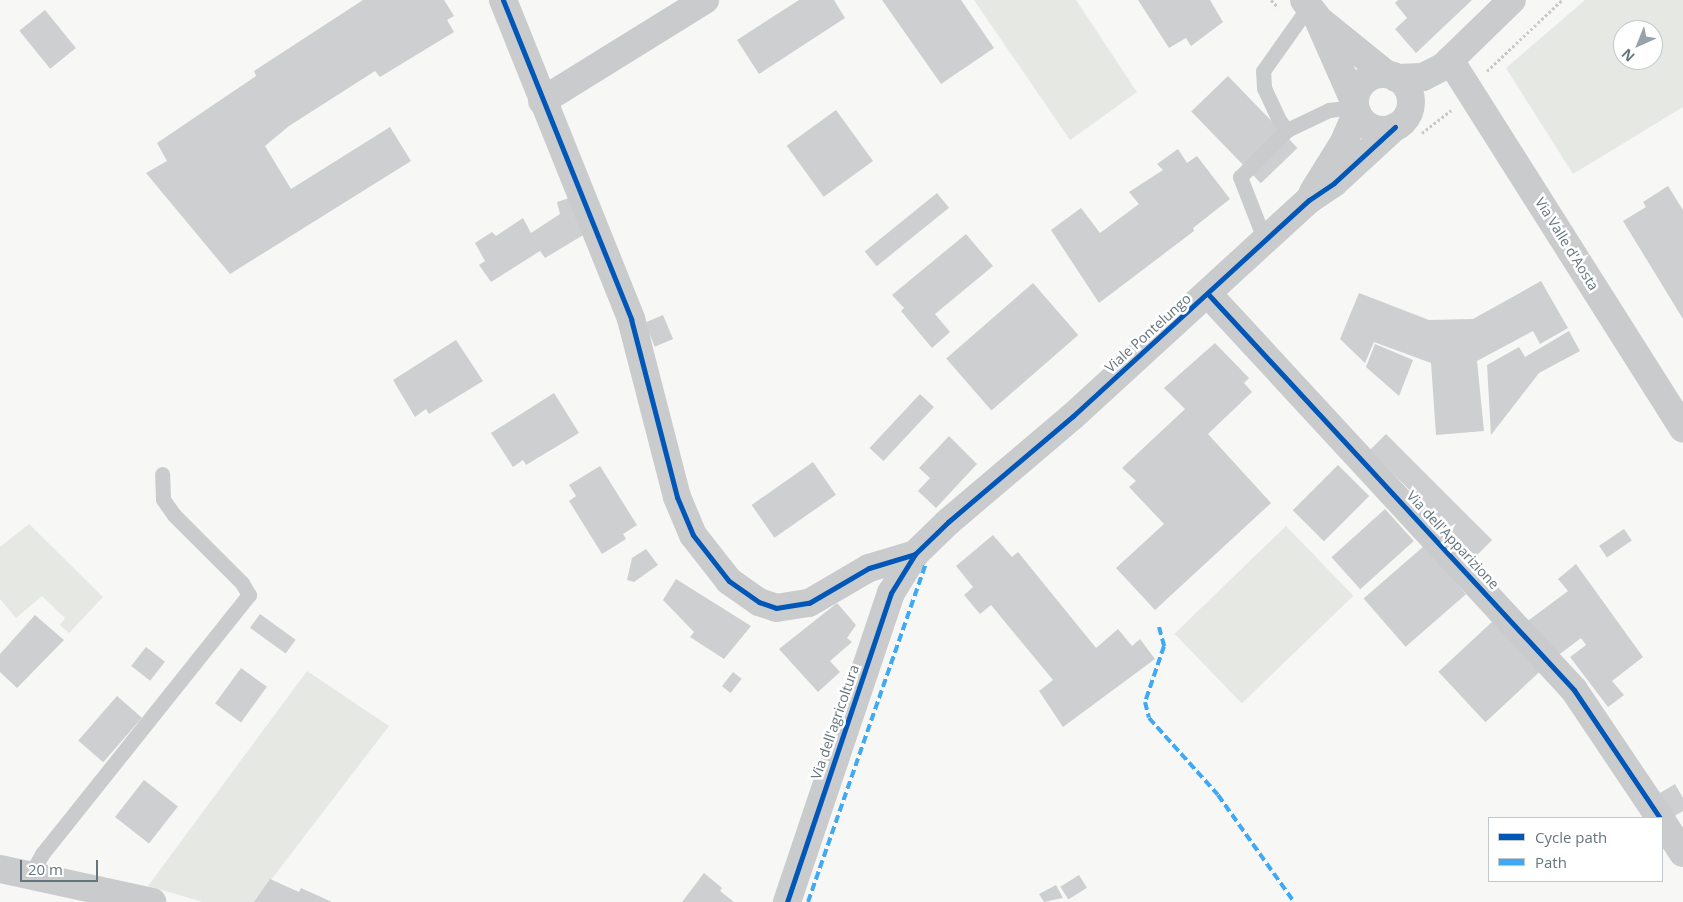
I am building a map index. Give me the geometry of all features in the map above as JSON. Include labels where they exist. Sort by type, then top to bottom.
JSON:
[{"type":"street","points":[[503,0],[631,319],[677,496],[693,535],[729,581],[759,602],[776,608],[794,608],[809,603],[869,568],[915,554]]},
{"type":"street","points":[[542,101],[705,0]]},
{"type":"street","name":"Viale Pontelungo","points":[[1391,76],[1422,77],[1446,64],[1512,0]]},
{"type":"street","points":[[1310,8],[1391,76],[1403,82],[1410,97],[1402,120],[1377,130],[1368,126],[1355,107],[1310,8]]},
{"type":"street","name":"Viale Pontelungo","points":[[915,554],[1208,294],[1309,200],[1334,183],[1430,93],[1446,64]]},
{"type":"street","name":"Via Valle d'Aosta","points":[[1446,64],[1683,428]]},
{"type":"street","points":[[1355,107],[1356,93],[1368,78],[1391,76]]},
{"type":"street","name":"Viale Pontelungo","points":[[1309,200],[1323,171],[1344,142],[1355,107]]},
{"type":"street","name":"Via dell'Apparizione","points":[[1208,294],[1574,690],[1659,817]]},
{"type":"street","name":"Via dell'agricoltura","points":[[787,902],[891,593],[915,554]]},
{"type":"street","points":[[1663,823],[1683,854]]},
{"type":"street","points":[[0,869],[152,902]]},
{"type":"lane","points":[[1287,130],[1279,120],[1264,88],[1263,71],[1310,8]]},
{"type":"lane","points":[[1265,240],[1240,177],[1287,130],[1330,110],[1355,107]]},
{"type":"lane","points":[[30,875],[42,854],[249,595],[242,583],[174,515],[163,498],[162,474]]},
{"type":"shaded area","points":[[974,0],[1076,0],[1137,92],[1070,140]]},
{"type":"shaded area","points":[[1585,0],[1683,0],[1683,107],[1573,174],[1506,68]]},
{"type":"shaded area","points":[[29,524],[103,597],[69,633],[60,625],[65,618],[42,596],[16,618],[0,599],[0,547]]},
{"type":"shaded area","points":[[1286,526],[1353,596],[1242,703],[1175,634]]},
{"type":"shaded area","points":[[307,671],[389,726],[254,902],[203,902],[148,886]]},
{"type":"building","points":[[363,0],[444,0],[454,16],[447,20],[454,32],[380,77],[375,71],[289,126],[265,146],[291,189],[390,127],[411,161],[230,274],[146,173],[167,161],[157,143],[256,76],[254,71]]},
{"type":"building","points":[[799,0],[834,0],[845,18],[759,74],[737,40]]},
{"type":"building","points":[[882,0],[961,0],[994,48],[941,84]]},
{"type":"building","points":[[1138,0],[1210,0],[1223,22],[1191,46],[1186,38],[1169,48]]},
{"type":"building","points":[[1398,0],[1472,0],[1416,53],[1395,29],[1407,18],[1395,3]]},
{"type":"building","points":[[45,10],[76,48],[50,69],[19,31]]},
{"type":"building","points":[[1228,76],[1297,148],[1261,183],[1191,111]]},
{"type":"building","points":[[836,110],[873,161],[824,197],[787,146]]},
{"type":"building","points":[[1178,149],[1187,163],[1197,156],[1230,199],[1193,228],[1194,231],[1099,303],[1051,230],[1081,208],[1100,233],[1139,204],[1129,192],[1163,170],[1157,164]]},
{"type":"building","points":[[1668,186],[1683,210],[1683,319],[1623,221],[1646,207],[1643,202]]},
{"type":"building","points":[[937,193],[949,208],[877,266],[865,252]]},
{"type":"building","points":[[575,196],[590,231],[545,258],[540,251],[491,282],[479,265],[485,261],[475,243],[492,232],[496,236],[523,218],[531,233],[560,214],[557,202]]},
{"type":"building","points":[[966,234],[993,266],[935,314],[950,332],[932,348],[901,311],[904,308],[892,295]]},
{"type":"building","points":[[1541,281],[1568,328],[1540,344],[1533,331],[1477,361],[1484,431],[1436,435],[1431,363],[1374,342],[1365,363],[1340,339],[1359,293],[1429,320],[1473,319]]},
{"type":"building","points":[[1033,283],[1078,335],[991,411],[946,358]]},
{"type":"building","points":[[663,315],[673,339],[655,347],[645,323]]},
{"type":"building","points":[[1569,331],[1580,351],[1539,373],[1491,435],[1487,365],[1519,347],[1525,357]]},
{"type":"building","points":[[456,340],[483,381],[429,414],[426,409],[415,417],[393,380]]},
{"type":"building","points":[[1215,343],[1249,378],[1244,383],[1252,392],[1208,434],[1271,503],[1155,610],[1116,568],[1164,524],[1129,487],[1136,481],[1122,468],[1185,409],[1164,388]]},
{"type":"building","points":[[1375,344],[1413,360],[1399,396],[1366,367]]},
{"type":"building","points":[[554,393],[579,433],[526,465],[523,460],[513,467],[491,433]]},
{"type":"building","points":[[920,394],[934,407],[883,461],[870,448]]},
{"type":"building","points":[[1386,434],[1492,540],[1476,556],[1370,450]]},
{"type":"building","points":[[949,436],[977,464],[936,508],[918,491],[930,478],[919,468]]},
{"type":"building","points":[[813,462],[836,495],[775,538],[752,505]]},
{"type":"building","points":[[1338,465],[1369,496],[1324,541],[1293,510]]},
{"type":"building","points":[[600,466],[637,525],[623,534],[626,539],[602,554],[569,501],[576,496],[569,485]]},
{"type":"building","points":[[1385,509],[1414,541],[1360,589],[1331,557]]},
{"type":"building","points":[[1624,529],[1632,541],[1607,557],[1599,546]]},
{"type":"building","points":[[993,535],[1012,557],[1018,552],[1096,648],[1118,629],[1132,646],[1140,639],[1155,659],[1063,727],[1039,691],[1053,680],[991,605],[980,614],[964,595],[973,587],[956,566]]},
{"type":"building","points":[[1424,546],[1466,594],[1406,647],[1364,598]]},
{"type":"building","points":[[646,549],[658,565],[634,582],[627,580],[632,558]]},
{"type":"building","points":[[1576,564],[1643,657],[1612,681],[1624,695],[1608,707],[1570,657],[1586,645],[1581,638],[1552,660],[1525,623],[1568,591],[1558,579]]},
{"type":"building","points":[[676,579],[751,626],[724,659],[690,637],[694,632],[663,600]]},
{"type":"building","points":[[837,603],[856,625],[847,638],[852,642],[830,661],[840,672],[818,692],[779,649]]},
{"type":"building","points":[[260,614],[296,640],[286,654],[250,628]]},
{"type":"building","points":[[35,615],[64,640],[17,688],[0,672],[0,654]]},
{"type":"building","points":[[1494,620],[1541,670],[1485,722],[1438,672]]},
{"type":"building","points":[[146,647],[165,662],[150,681],[131,666]]},
{"type":"building","points":[[241,668],[267,687],[241,722],[215,704]]},
{"type":"building","points":[[733,672],[742,679],[731,693],[722,686]]},
{"type":"building","points":[[117,696],[142,718],[103,762],[78,741]]},
{"type":"building","points":[[144,780],[178,806],[149,844],[115,817]]},
{"type":"building","points":[[1675,784],[1683,798],[1683,811],[1668,820],[1655,796]]},
{"type":"building","points":[[704,873],[722,888],[720,891],[734,902],[682,902]]},
{"type":"building","points":[[1079,875],[1087,888],[1068,899],[1060,887]]},
{"type":"building","points":[[270,879],[299,892],[301,888],[332,902],[254,902]]},
{"type":"building","points":[[1056,885],[1063,898],[1044,902],[1039,894]]},
{"type":"marked path","points":[[808,902],[926,563]]},
{"type":"marked path","points":[[1159,627],[1164,646],[1145,702],[1149,718],[1218,795],[1294,902]]},
{"type":"cycle path","points":[[503,0],[631,319],[677,497],[693,535],[729,581],[759,602],[776,608],[809,603],[869,568],[915,554]]},
{"type":"cycle path","points":[[787,902],[891,593],[915,554],[948,522],[1073,416],[1309,200],[1334,183],[1395,127]]},
{"type":"cycle path","points":[[1208,294],[1574,690],[1659,817]]}]
